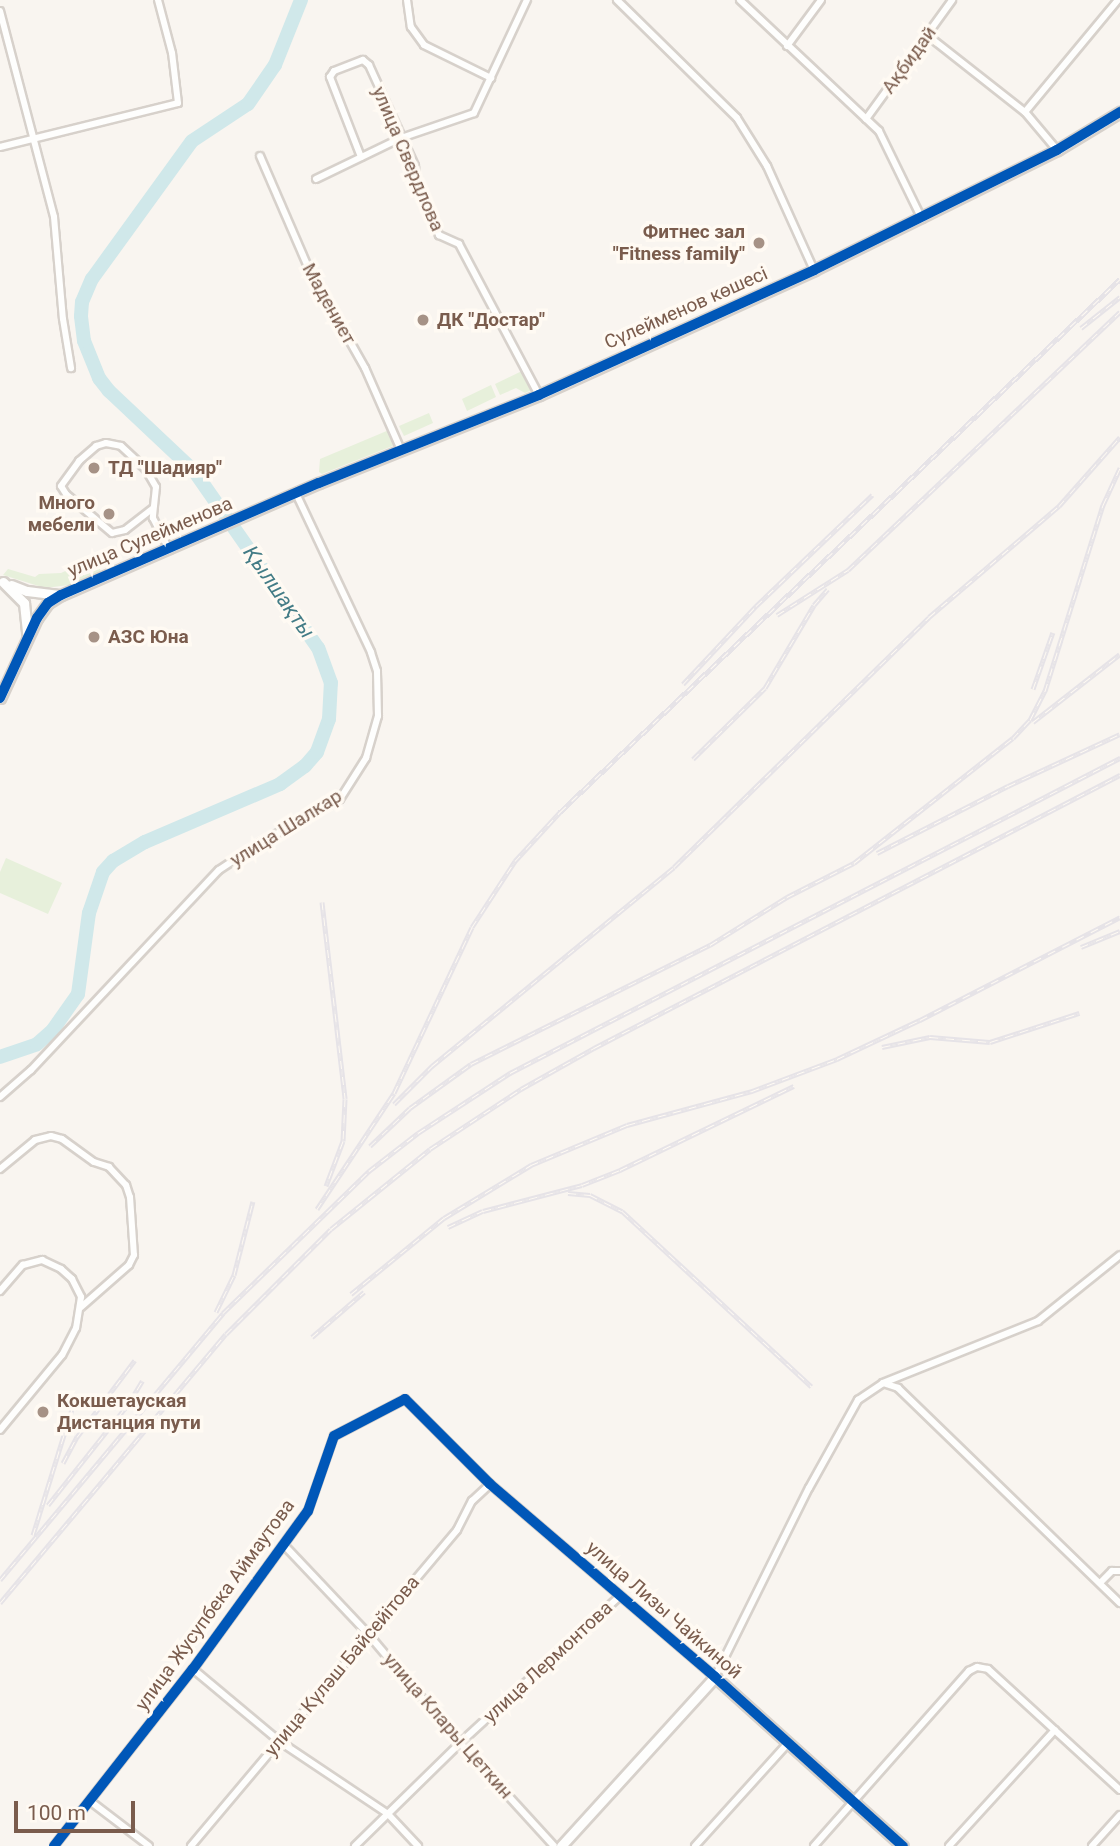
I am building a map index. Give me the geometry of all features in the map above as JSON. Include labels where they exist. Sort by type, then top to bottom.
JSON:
[{"type":"street","points":[[0,147],[178,103],[176,72],[158,0]]},
{"type":"street","points":[[407,0],[411,27],[424,46],[491,78]]},
{"type":"street","points":[[316,179],[401,138],[474,113],[527,0]]},
{"type":"street","points":[[617,0],[737,118],[767,166],[814,270]]},
{"type":"street","points":[[740,0],[886,141],[922,219]]},
{"type":"street","points":[[787,46],[821,0]]},
{"type":"street","name":"Ақбидай","points":[[866,119],[952,0]]},
{"type":"street","points":[[1025,112],[1118,0]]},
{"type":"street","points":[[0,11],[54,217],[63,319],[71,368]]},
{"type":"street","points":[[927,35],[1025,112],[1057,150]]},
{"type":"street","name":"улица Свердлова","points":[[361,157],[331,77],[334,71],[365,61],[415,166],[418,190],[439,235],[459,244],[539,394]]},
{"type":"street","name":"Сүлейменов көшесі","points":[[254,512],[539,394],[814,270],[1057,150],[1120,112]]},
{"type":"street","name":"Мадениет","points":[[260,156],[309,269],[365,368],[401,450]]},
{"type":"street","points":[[152,509],[125,530],[112,533],[66,494],[61,486],[89,451],[114,443],[128,452],[151,477],[157,494],[152,509],[156,527],[169,550]]},
{"type":"street","name":"улица Шалкар","points":[[0,1097],[31,1070],[219,870],[260,843],[340,799],[366,758],[378,716],[377,671],[314,526],[296,493]]},
{"type":"street","name":"улица Сулейменова","points":[[61,595],[254,512]]},
{"type":"street","points":[[1,581],[27,591],[61,595]]},
{"type":"street","points":[[1,581],[20,596],[26,608],[27,645]]},
{"type":"street","points":[[0,698],[27,645],[37,618],[48,603],[61,595]]},
{"type":"street","points":[[0,1168],[35,1140],[58,1137],[94,1162],[109,1167],[126,1185],[134,1255],[129,1265],[81,1307]]},
{"type":"street","points":[[561,1846],[715,1677],[808,1488],[858,1400],[883,1383],[1038,1321],[1120,1255]]},
{"type":"street","points":[[0,1291],[23,1265],[42,1260],[61,1269],[72,1279],[80,1290],[81,1307],[76,1328],[62,1355],[0,1430]]},
{"type":"street","points":[[883,1383],[898,1388],[1120,1603]]},
{"type":"street","name":"улица Лизы Чайкиной","points":[[405,1399],[490,1483],[715,1677],[903,1846]]},
{"type":"street","name":"улица Жусупбека Аймаутова","points":[[54,1846],[193,1669],[308,1511],[334,1436],[405,1399]]},
{"type":"street","name":"улица Күләш Байсейітова","points":[[191,1846],[457,1530],[472,1501],[490,1483]]},
{"type":"street","name":"улица Клары Цеткин","points":[[284,1545],[369,1635],[460,1743],[554,1846]]},
{"type":"street","points":[[1100,1583],[1112,1572],[1120,1571]]},
{"type":"street","name":"улица Лермонтова","points":[[355,1846],[460,1743],[620,1596]]},
{"type":"street","points":[[814,1846],[968,1671],[977,1667],[988,1669],[1120,1790]]},
{"type":"street","points":[[193,1669],[279,1741],[388,1814],[418,1846]]},
{"type":"street","points":[[949,1846],[1055,1730]]},
{"type":"street","points":[[695,1846],[788,1743]]},
{"type":"street","points":[[90,1801],[149,1846]]},
{"type":"street","points":[[1092,1846],[1120,1815]]},
{"type":"green space","points":[[524,370],[532,390],[525,393],[516,388],[500,395],[495,384]]},
{"type":"green space","points":[[491,385],[496,397],[467,411],[462,399]]},
{"type":"green space","points":[[429,413],[433,423],[404,436],[399,426]]},
{"type":"green space","points":[[389,430],[395,445],[322,474],[319,472],[320,459]]},
{"type":"green space","points":[[74,567],[100,569],[101,573],[69,585],[45,588],[3,575],[8,569],[35,577],[39,574],[61,573]]},
{"type":"green space","points":[[6,858],[62,883],[48,914],[0,893],[0,872]]},
{"type":"waterway","name":"Қылшақты","points":[[0,1057],[37,1044],[52,1031],[78,994],[89,913],[103,872],[113,861],[145,842],[280,784],[305,766],[317,752],[329,719],[331,683],[318,648],[194,471],[109,391],[99,378],[84,341],[81,316],[82,302],[92,279],[192,141],[248,104],[275,65],[301,0]]},
{"type":"railway","points":[[317,1209],[394,1093],[472,927],[515,861],[560,812],[1120,279]]},
{"type":"railway","points":[[1081,328],[1120,297]]},
{"type":"railway","points":[[777,615],[848,570],[1120,312]]},
{"type":"railway","points":[[394,1104],[432,1066],[674,867],[929,617],[1059,506],[1120,437]]},
{"type":"railway","points":[[370,1146],[410,1108],[471,1064],[710,945],[787,897],[854,863],[1013,738],[1030,720],[1045,691],[1103,505],[1120,468]]},
{"type":"railway","points":[[683,684],[756,606],[872,495]]},
{"type":"railway","points":[[693,759],[765,688],[814,605],[828,589]]},
{"type":"railway","points":[[1033,689],[1053,632]]},
{"type":"railway","points":[[1033,722],[1120,654]]},
{"type":"railway","points":[[877,853],[1008,786],[1120,734]]},
{"type":"railway","points":[[0,1580],[223,1313],[369,1171],[418,1133],[510,1073],[1120,758]]},
{"type":"railway","points":[[0,1603],[226,1334],[331,1229],[430,1149],[521,1089],[594,1048],[1120,775]]},
{"type":"railway","points":[[322,902],[345,1099],[343,1141],[326,1186]]},
{"type":"railway","points":[[351,1294],[444,1218],[531,1165],[627,1125],[752,1091],[837,1059],[920,1020],[1120,917]]},
{"type":"railway","points":[[1081,947],[1120,931]]},
{"type":"railway","points":[[882,1047],[930,1037],[990,1042],[1079,1013]]},
{"type":"railway","points":[[448,1227],[483,1211],[582,1185],[620,1170],[794,1086]]},
{"type":"railway","points":[[568,1193],[590,1195],[622,1211],[811,1386]]},
{"type":"railway","points":[[216,1312],[234,1275],[253,1201]]},
{"type":"railway","points":[[312,1337],[364,1292]]},
{"type":"railway","points":[[63,1463],[77,1437],[135,1360]]},
{"type":"railway","points":[[48,1505],[129,1403],[142,1381]]},
{"type":"railway","points":[[33,1535],[73,1406]]},
{"type":"cycle path","points":[[0,698],[37,618],[48,603],[61,595],[319,483],[539,395],[814,270],[1057,150],[1120,112]]},
{"type":"cycle path","points":[[54,1846],[193,1669],[308,1511],[334,1436],[405,1399],[490,1484],[715,1677],[903,1846]]},
{"type":"place","name":"Фитнес зал \"Fitness family\"","points":[[759,243]]},
{"type":"place","name":"ДК \"Достар\"","points":[[423,320]]},
{"type":"place","name":"ТД \"Шадияр\"","points":[[94,468]]},
{"type":"place","name":"Много мебели","points":[[109,514]]},
{"type":"place","name":"АЗС Юна","points":[[94,637]]},
{"type":"place","name":"Кокшетауская Дистанция пути","points":[[43,1412]]}]
